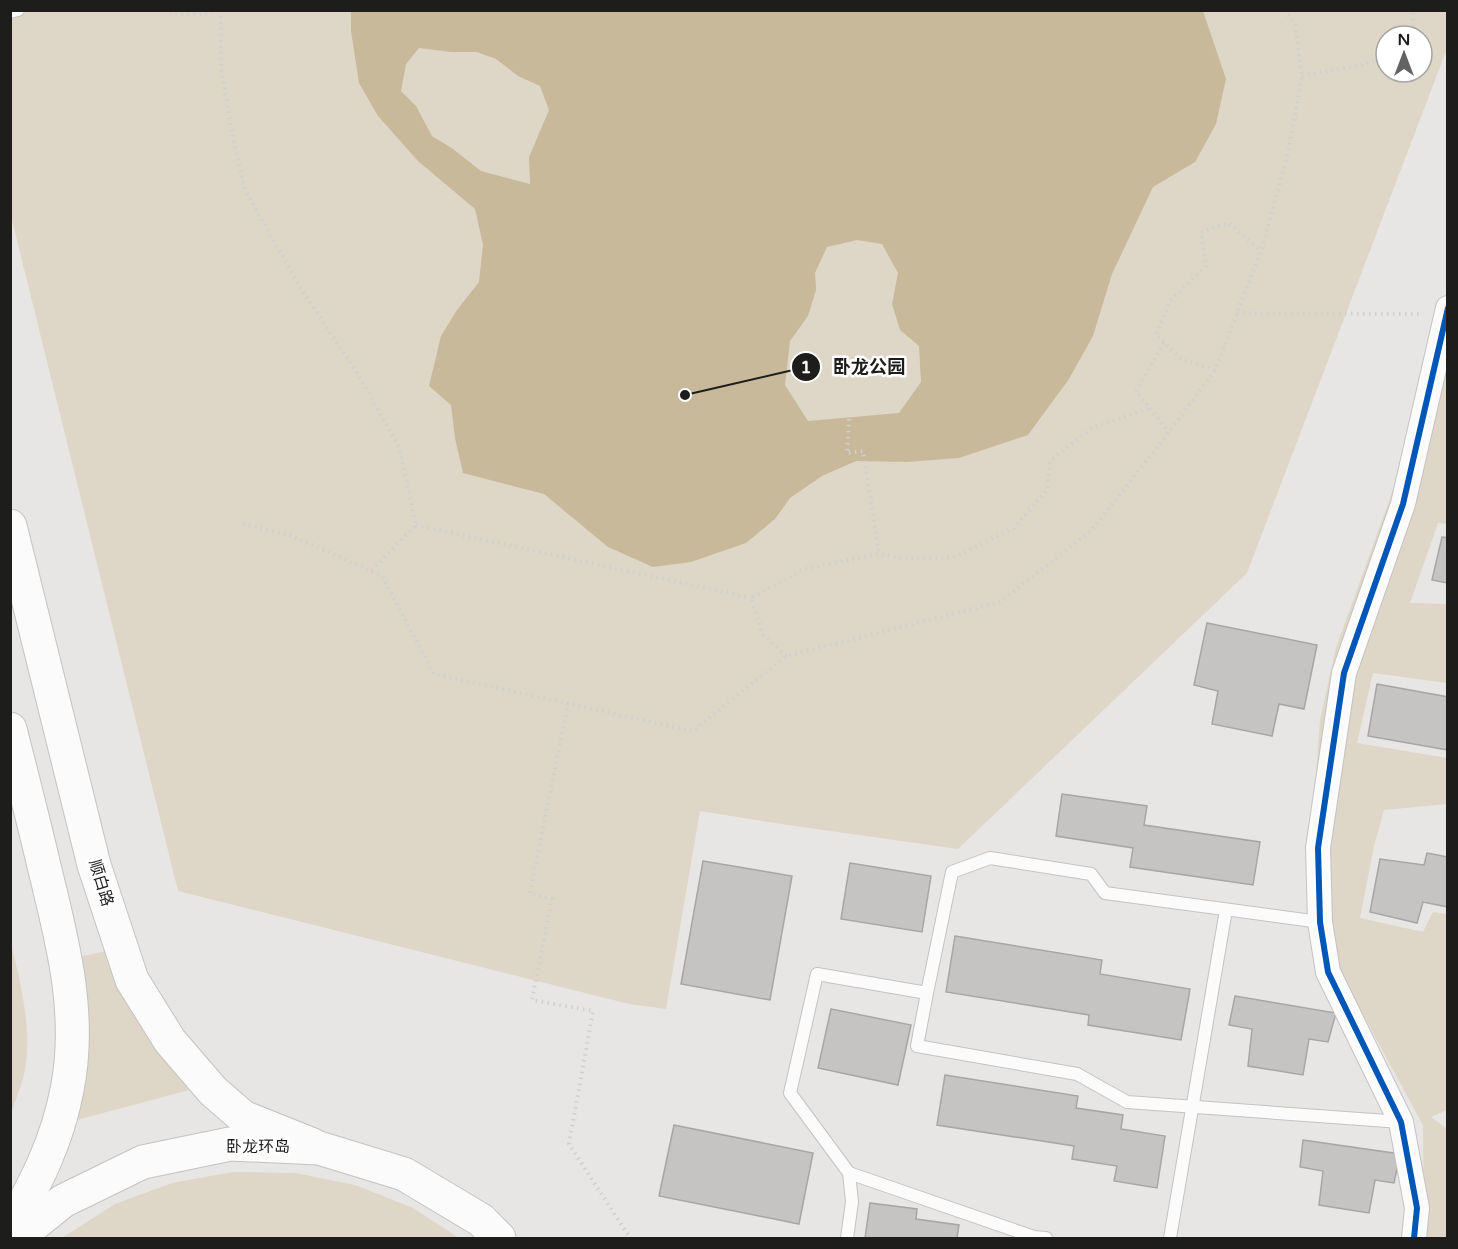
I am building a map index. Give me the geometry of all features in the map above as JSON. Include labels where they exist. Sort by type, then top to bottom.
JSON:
[{"type":"main road","name":"顺白路","points":[[10,526],[94,865],[132,980],[170,1041],[213,1091],[243,1117],[326,1150]]},
{"type":"main road","points":[[10,729],[62,941],[73,1017],[67,1089],[54,1138],[40,1176],[10,1228]]},
{"type":"main road","name":"卧龙环岛","points":[[17,1239],[63,1201],[143,1162],[230,1144],[319,1148],[404,1174],[481,1220],[499,1239]]},
{"type":"street","points":[[1414,1239],[1417,1208],[1401,1122],[1328,972],[1320,922],[1318,848],[1344,673],[1403,504],[1446,314]]},
{"type":"lane","points":[[10,12],[18,10]]},
{"type":"lane","points":[[1320,922],[1105,893],[1091,874],[990,858],[952,872],[917,1046],[1077,1074],[1127,1102],[1401,1122]]},
{"type":"lane","points":[[1170,1239],[1226,910]]},
{"type":"lane","points":[[847,1239],[852,1202],[849,1173],[790,1093],[817,974],[927,993]]},
{"type":"lane","points":[[849,1173],[1038,1238]]},
{"type":"path","points":[[164,10],[177,14],[204,14],[216,10]]},
{"type":"path","points":[[221,10],[221,67],[232,133],[245,190],[301,289],[358,374],[399,447],[416,525]]},
{"type":"path","points":[[243,524],[290,535],[382,576],[434,674],[693,730],[786,656],[1000,602],[1092,530],[1215,370],[1261,251],[1287,156],[1302,76],[1295,24],[1284,10]]},
{"type":"path","points":[[1302,76],[1374,61]]},
{"type":"path","points":[[1215,370],[1181,359],[1156,335],[1170,301],[1206,266],[1201,232],[1229,223],[1261,251]]},
{"type":"path","points":[[1237,313],[1446,314]]},
{"type":"path","points":[[1164,343],[1136,391],[1169,432]]},
{"type":"path","points":[[416,525],[751,598],[804,569],[879,554],[905,559],[954,557],[1014,528],[1047,490],[1050,461],[1092,428],[1150,408]]},
{"type":"path","points":[[849,418],[847,453],[863,451],[879,554]]},
{"type":"path","points":[[371,571],[416,525]]},
{"type":"path","points":[[751,598],[763,635],[786,656]]},
{"type":"path","points":[[568,703],[530,894],[552,899],[532,1000],[593,1011],[569,1144],[630,1239]]},
{"type":"shaded area","points":[[351,10],[1203,11],[1226,79],[1216,124],[1195,162],[1153,187],[1112,274],[1093,336],[1069,379],[1028,435],[959,458],[907,462],[856,461],[822,476],[790,498],[775,519],[746,543],[691,562],[653,567],[608,547],[544,494],[463,473],[451,405],[429,386],[441,336],[457,310],[479,282],[483,245],[475,209],[418,161],[378,116],[359,83],[351,31]],"holes":[[[419,48],[477,52],[496,59],[518,76],[540,86],[549,110],[529,157],[530,184],[481,171],[432,136],[416,106],[401,91],[406,64]],[[857,240],[882,244],[898,273],[892,304],[900,330],[919,346],[921,382],[899,413],[808,421],[785,385],[790,341],[808,316],[816,290],[815,273],[827,247]]]},
{"type":"shaded area","points":[[1447,10],[1448,46],[1434,83],[1434,24],[1374,24],[1374,84],[1434,84],[1247,573],[958,849],[700,811],[666,1009],[629,1004],[178,891],[11,216],[10,11]]},
{"type":"shaded area","points":[[1447,332],[1447,524],[1438,523],[1410,603],[1447,604],[1447,683],[1373,673],[1357,743],[1447,758],[1447,804],[1384,810],[1374,846],[1360,918],[1423,932],[1433,912],[1447,914],[1447,1110],[1431,1117],[1447,1129],[1447,1238],[1424,1238],[1423,1125],[1340,972],[1313,817],[1320,720],[1336,648]]},
{"type":"shaded area","points":[[11,944],[22,991],[27,1054],[25,1070],[11,1115]]},
{"type":"shaded area","points":[[106,951],[131,1006],[157,1052],[193,1089],[77,1120],[86,1069],[79,957]]},
{"type":"shaded area","points":[[233,1172],[295,1173],[355,1185],[413,1208],[459,1238],[62,1238],[115,1204],[172,1183]]},
{"type":"building","points":[[1442,537],[1448,538],[1448,583],[1432,580]]},
{"type":"building","points":[[1207,623],[1317,645],[1304,709],[1279,704],[1272,736],[1212,724],[1218,691],[1194,685]]},
{"type":"building","points":[[1377,684],[1448,697],[1448,750],[1368,736]]},
{"type":"building","points":[[1062,794],[1147,806],[1144,825],[1260,842],[1253,885],[1130,867],[1133,848],[1056,836]]},
{"type":"building","points":[[1427,853],[1448,857],[1448,907],[1423,902],[1417,923],[1370,912],[1380,859],[1424,865]]},
{"type":"building","points":[[703,861],[792,876],[770,1000],[681,984]]},
{"type":"building","points":[[850,863],[931,876],[922,932],[841,919]]},
{"type":"building","points":[[955,936],[1102,960],[1100,974],[1190,989],[1181,1040],[1088,1025],[1089,1015],[946,992]]},
{"type":"building","points":[[1235,996],[1336,1013],[1328,1042],[1309,1039],[1303,1075],[1248,1066],[1252,1029],[1229,1025]]},
{"type":"building","points":[[831,1009],[911,1025],[898,1085],[818,1068]]},
{"type":"building","points":[[945,1075],[1078,1096],[1076,1108],[1123,1115],[1121,1129],[1165,1136],[1157,1188],[1114,1181],[1117,1166],[1072,1159],[1074,1146],[937,1125]]},
{"type":"building","points":[[674,1125],[813,1153],[799,1224],[659,1196]]},
{"type":"building","points":[[1303,1140],[1400,1154],[1394,1183],[1375,1180],[1369,1213],[1319,1205],[1323,1171],[1300,1167]]},
{"type":"building","points":[[870,1203],[917,1209],[916,1219],[959,1225],[957,1238],[865,1238]]},
{"type":"cycle path","points":[[1414,1238],[1417,1208],[1401,1122],[1328,972],[1320,922],[1318,848],[1344,673],[1403,504],[1448,308]]},
{"type":"place","name":"卧龙公园","points":[[685,395]]}]
